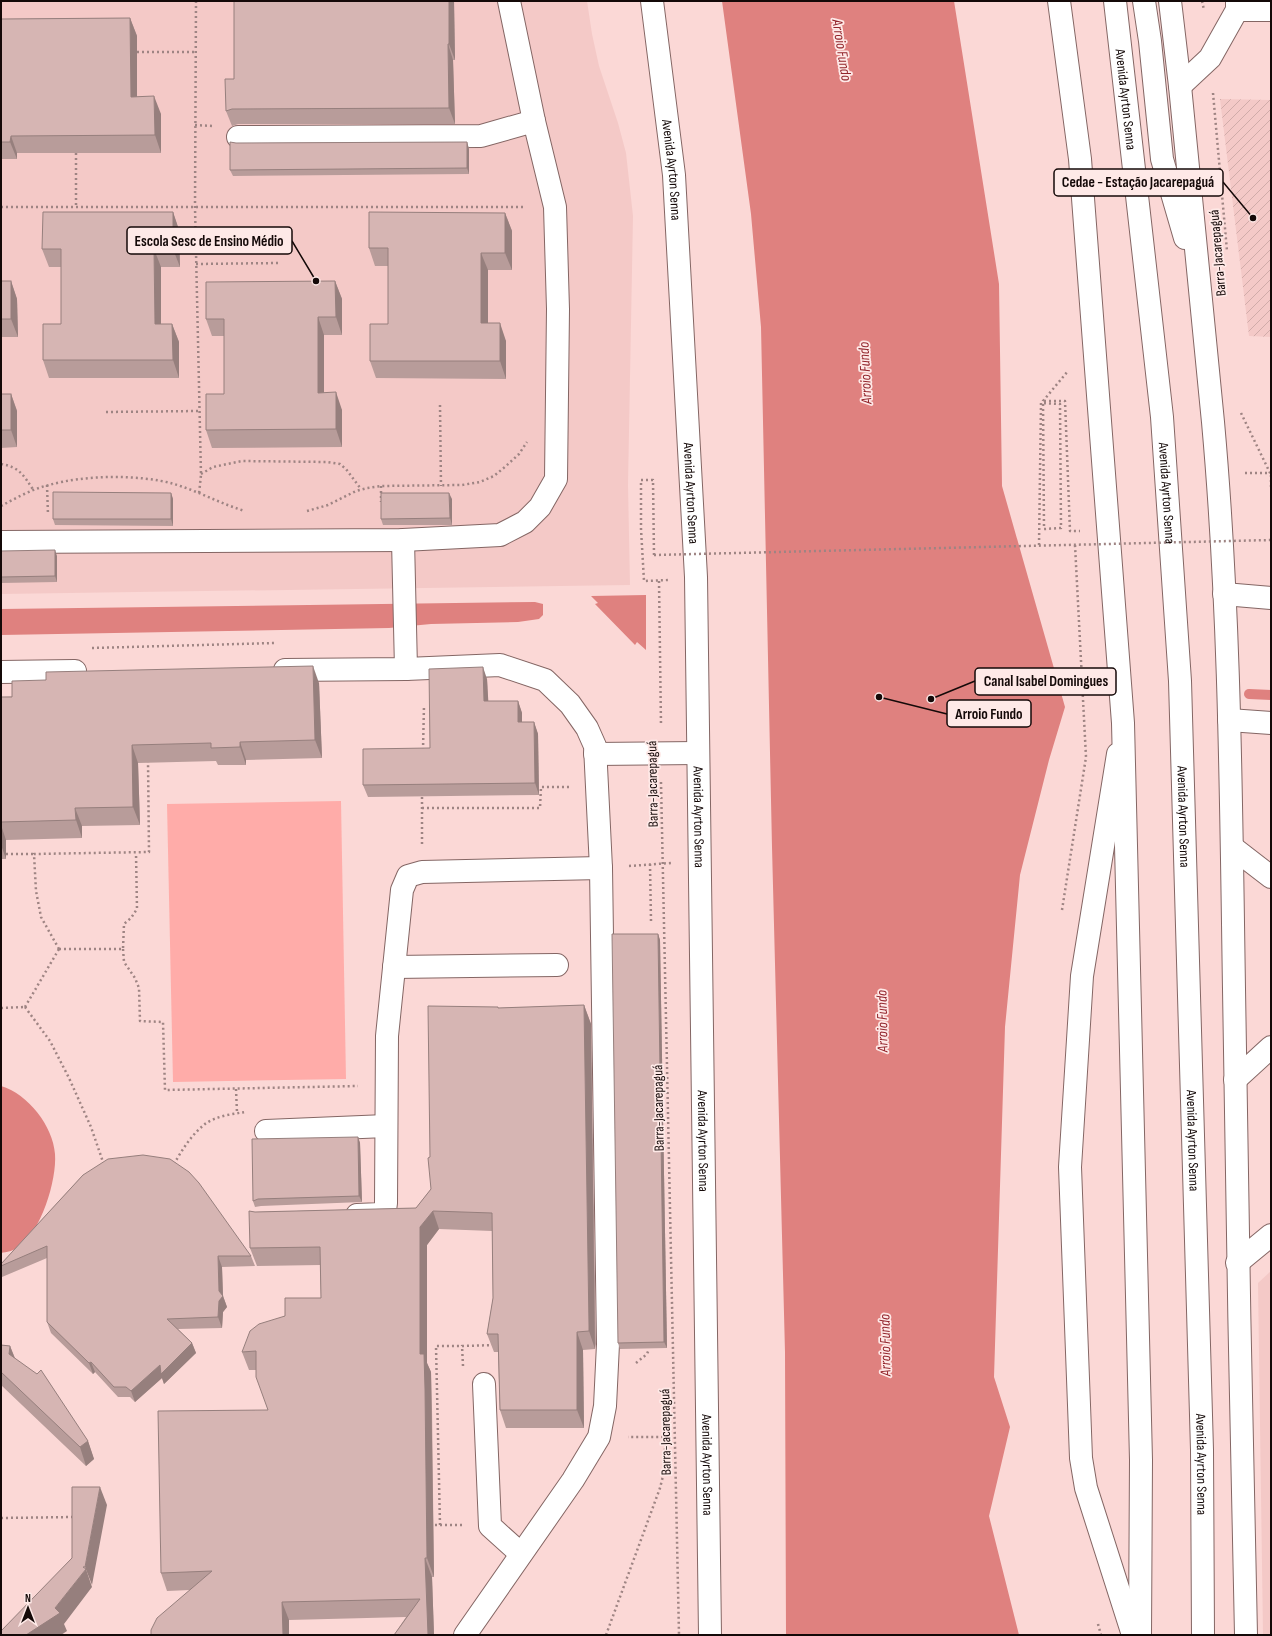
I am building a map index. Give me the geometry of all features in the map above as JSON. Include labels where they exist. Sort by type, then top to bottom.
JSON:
[{"type":"main road","points":[[1,542],[403,540],[500,535],[525,522],[540,507],[556,479],[558,309],[555,207],[534,120],[509,1]]},
{"type":"main road","name":"Avenida Ayrton Senna","points":[[652,1],[675,183],[696,577],[710,1635]]},
{"type":"main road","points":[[1059,1],[1080,159],[1123,723],[1141,1460],[1140,1635]]},
{"type":"main road","name":"Avenida Ayrton Senna","points":[[1115,1],[1162,417],[1180,681],[1202,1450],[1203,1635]]},
{"type":"main road","points":[[1144,1],[1150,41],[1162,159],[1200,291]]},
{"type":"main road","points":[[1170,1],[1180,86],[1218,473],[1224,594],[1232,847],[1237,1264],[1246,1635]]},
{"type":"main road","points":[[1180,86],[1210,58],[1237,6],[1271,10]]},
{"type":"main road","points":[[238,137],[481,136],[534,120]]},
{"type":"main road","points":[[403,540],[406,669]]},
{"type":"main road","points":[[1224,594],[1271,598]]},
{"type":"main road","points":[[265,670],[406,669],[500,665],[545,680],[570,704],[587,728],[595,746],[601,868],[608,1344],[605,1406],[599,1437],[573,1480],[465,1635]]},
{"type":"main road","points":[[1,672],[92,671]]},
{"type":"main road","points":[[1228,720],[1271,722]]},
{"type":"main road","points":[[1123,723],[1082,976],[1070,1177],[1081,1458],[1086,1488],[1133,1635]]},
{"type":"main road","points":[[596,754],[698,753]]},
{"type":"main road","points":[[1232,847],[1271,877]]},
{"type":"main road","points":[[336,1215],[381,1214],[385,1210],[387,1036],[402,890],[408,876],[422,872],[601,868]]},
{"type":"main road","points":[[394,967],[557,965]]},
{"type":"main road","points":[[1235,1080],[1271,1047]]},
{"type":"main road","points":[[266,1131],[386,1126]]},
{"type":"main road","points":[[1237,1264],[1271,1235]]},
{"type":"main road","points":[[484,1384],[490,1526],[521,1554]]},
{"type":"path","points":[[196,1],[195,207],[201,475],[199,494]]},
{"type":"path","points":[[1202,1],[1204,15]]},
{"type":"path","points":[[137,52],[196,52]]},
{"type":"path","name":"Barra-Jacarepaguá","points":[[1210,58],[1227,254]]},
{"type":"path","points":[[76,153],[76,207]]},
{"type":"path","points":[[1,207],[555,207]]},
{"type":"path","points":[[196,264],[279,263]]},
{"type":"path","points":[[1094,339],[1043,401],[1044,408],[1044,529],[1061,528],[1060,404],[1047,404],[1041,403],[1039,545],[1271,540]]},
{"type":"path","points":[[1043,401],[1065,401],[1070,531],[1108,530]]},
{"type":"path","points":[[440,406],[441,486]]},
{"type":"path","points":[[1240,410],[1271,474],[1271,490]]},
{"type":"path","points":[[106,412],[199,411]]},
{"type":"path","points":[[305,511],[328,505],[361,489],[381,486],[462,485],[480,482],[494,476],[519,454],[529,437]]},
{"type":"path","points":[[201,475],[213,467],[242,461],[327,462],[340,464],[346,469],[361,489]]},
{"type":"path","points":[[1,464],[11,466],[20,471],[34,490]]},
{"type":"path","points":[[1,506],[34,490],[68,480],[88,478],[129,478],[149,479],[173,484],[247,512]]},
{"type":"path","name":"Barra-Jacarepaguá","points":[[679,1635],[661,754],[660,581],[644,581],[641,529],[641,480],[653,480],[654,555],[1039,545]]},
{"type":"path","points":[[91,648],[280,643]]},
{"type":"path","points":[[423,752],[424,705]]},
{"type":"path","points":[[6,854],[150,852],[148,757]]},
{"type":"path","points":[[422,808],[540,808],[541,787],[597,787]]},
{"type":"path","points":[[422,792],[422,872]]},
{"type":"path","points":[[136,852],[137,909],[131,918],[124,924],[124,962],[135,978],[139,988],[140,1020],[163,1022],[165,1090],[386,1085]]},
{"type":"path","points":[[34,854],[36,891],[41,917],[59,949]]},
{"type":"path","points":[[601,868],[700,861]]},
{"type":"path","points":[[650,864],[651,921]]},
{"type":"path","points":[[59,949],[123,949]]},
{"type":"path","points":[[25,1007],[59,949]]},
{"type":"path","points":[[1,1008],[25,1007]]},
{"type":"path","points":[[25,1007],[50,1041],[69,1078],[91,1127],[104,1167]]},
{"type":"path","points":[[236,1089],[237,1113]]},
{"type":"path","points":[[170,1169],[184,1147],[206,1123],[230,1114],[247,1111],[247,1131],[266,1131]]},
{"type":"path","points":[[440,1525],[436,1346],[462,1346]]},
{"type":"path","points":[[606,1635],[660,1488],[665,1468],[665,1437]]},
{"type":"path","points":[[1,1518],[79,1517]]},
{"type":"shaded area","points":[[1,1],[587,1],[599,66],[618,123],[626,153],[633,216],[628,485],[630,585],[1,594]]},
{"type":"shaded area","points":[[1220,99],[1271,100],[1271,337],[1249,336]]},
{"type":"shaded area","points":[[341,801],[346,1079],[173,1082],[167,804]]},
{"type":"shaded area","points":[[1271,1271],[1271,1635],[1263,1635],[1258,1283]]},
{"type":"water","points":[[722,1],[954,1],[999,284],[1002,486],[1065,707],[1049,760],[1020,875],[1005,1027],[994,1377],[1010,1427],[989,1516],[1019,1635],[786,1635],[785,1352],[761,327],[751,214]]},
{"type":"water","points":[[646,595],[646,650],[637,642],[635,645],[595,604],[598,603],[591,596]]},
{"type":"water","points":[[535,602],[543,604],[543,615],[539,619],[518,622],[431,624],[389,628],[1,635],[1,609]]},
{"type":"water","points":[[1,1086],[21,1096],[37,1112],[44,1122],[53,1143],[55,1165],[46,1205],[34,1230],[18,1247],[8,1252],[1,1253]]},
{"type":"building","points":[[234,1],[449,1],[449,108],[232,109],[226,111],[225,79],[234,79]]},
{"type":"building","points":[[130,18],[131,97],[154,96],[155,135],[11,136],[10,142],[1,142],[1,19]]},
{"type":"building","points":[[230,142],[467,142],[467,168],[230,170]]},
{"type":"building","points":[[43,212],[173,212],[173,249],[154,249],[155,324],[172,324],[173,360],[43,360],[43,324],[61,324],[61,249],[42,249]]},
{"type":"building","points":[[369,212],[505,213],[505,253],[481,253],[481,323],[500,323],[500,361],[370,361],[370,324],[388,324],[388,248],[369,248]]},
{"type":"building","points":[[1,281],[11,281],[11,319],[1,319]]},
{"type":"building","points":[[335,281],[336,317],[318,317],[318,393],[336,392],[336,429],[206,430],[206,394],[224,394],[224,319],[206,319],[206,282]]},
{"type":"building","points":[[1,394],[11,394],[11,430],[1,430]]},
{"type":"building","points":[[53,492],[171,493],[171,519],[53,519]]},
{"type":"building","points":[[381,493],[449,493],[450,518],[381,519]]},
{"type":"building","points":[[55,550],[55,576],[1,577],[1,551]]},
{"type":"building","points":[[313,666],[315,740],[240,742],[240,747],[211,748],[211,743],[132,745],[133,807],[75,808],[76,820],[1,822],[1,697],[12,697],[12,681],[46,680],[46,672]]},
{"type":"building","points":[[483,667],[484,701],[518,701],[518,722],[534,722],[535,783],[363,785],[363,749],[430,748],[429,669]]},
{"type":"building","points":[[612,934],[658,934],[664,1342],[618,1343]]},
{"type":"building","points":[[584,1005],[589,1331],[577,1332],[577,1410],[500,1410],[498,1334],[487,1334],[493,1298],[492,1213],[433,1211],[420,1227],[420,1354],[424,1354],[425,1389],[427,1558],[425,1558],[428,1634],[394,1635],[420,1599],[282,1602],[283,1635],[151,1635],[151,1630],[157,1618],[212,1571],[161,1573],[158,1411],[268,1410],[256,1377],[256,1351],[242,1352],[250,1331],[259,1324],[285,1316],[285,1298],[321,1298],[320,1247],[250,1248],[249,1211],[416,1208],[431,1189],[428,1158],[430,1157],[428,1006],[498,1008]]},
{"type":"building","points":[[358,1137],[359,1196],[258,1199],[253,1201],[252,1139]]},
{"type":"building","points":[[143,1155],[170,1159],[189,1172],[199,1183],[251,1256],[218,1256],[219,1291],[223,1296],[219,1301],[218,1317],[167,1319],[192,1343],[161,1374],[160,1365],[131,1391],[126,1387],[114,1387],[91,1362],[89,1363],[47,1322],[47,1246],[1,1266],[1,1264],[83,1175],[108,1159]]},
{"type":"building","points":[[1,1345],[10,1346],[9,1354],[37,1374],[41,1370],[88,1441],[80,1447],[1,1372]]},
{"type":"building","points":[[72,1487],[100,1487],[85,1567],[83,1567],[86,1569],[55,1608],[60,1613],[26,1635],[1,1635],[1,1631],[72,1558]]},
{"type":"waterway","points":[[1249,694],[1271,695]]},
{"type":"place","name":"Cedae - Estação Jacarepaguá","points":[[1253,218]]},
{"type":"place","name":"Escola Sesc de Ensino Médio","points":[[316,281]]},
{"type":"place","name":"Arroio Fundo","points":[[879,697]]},
{"type":"place","name":"Canal Isabel Domingues","points":[[931,699]]}]
